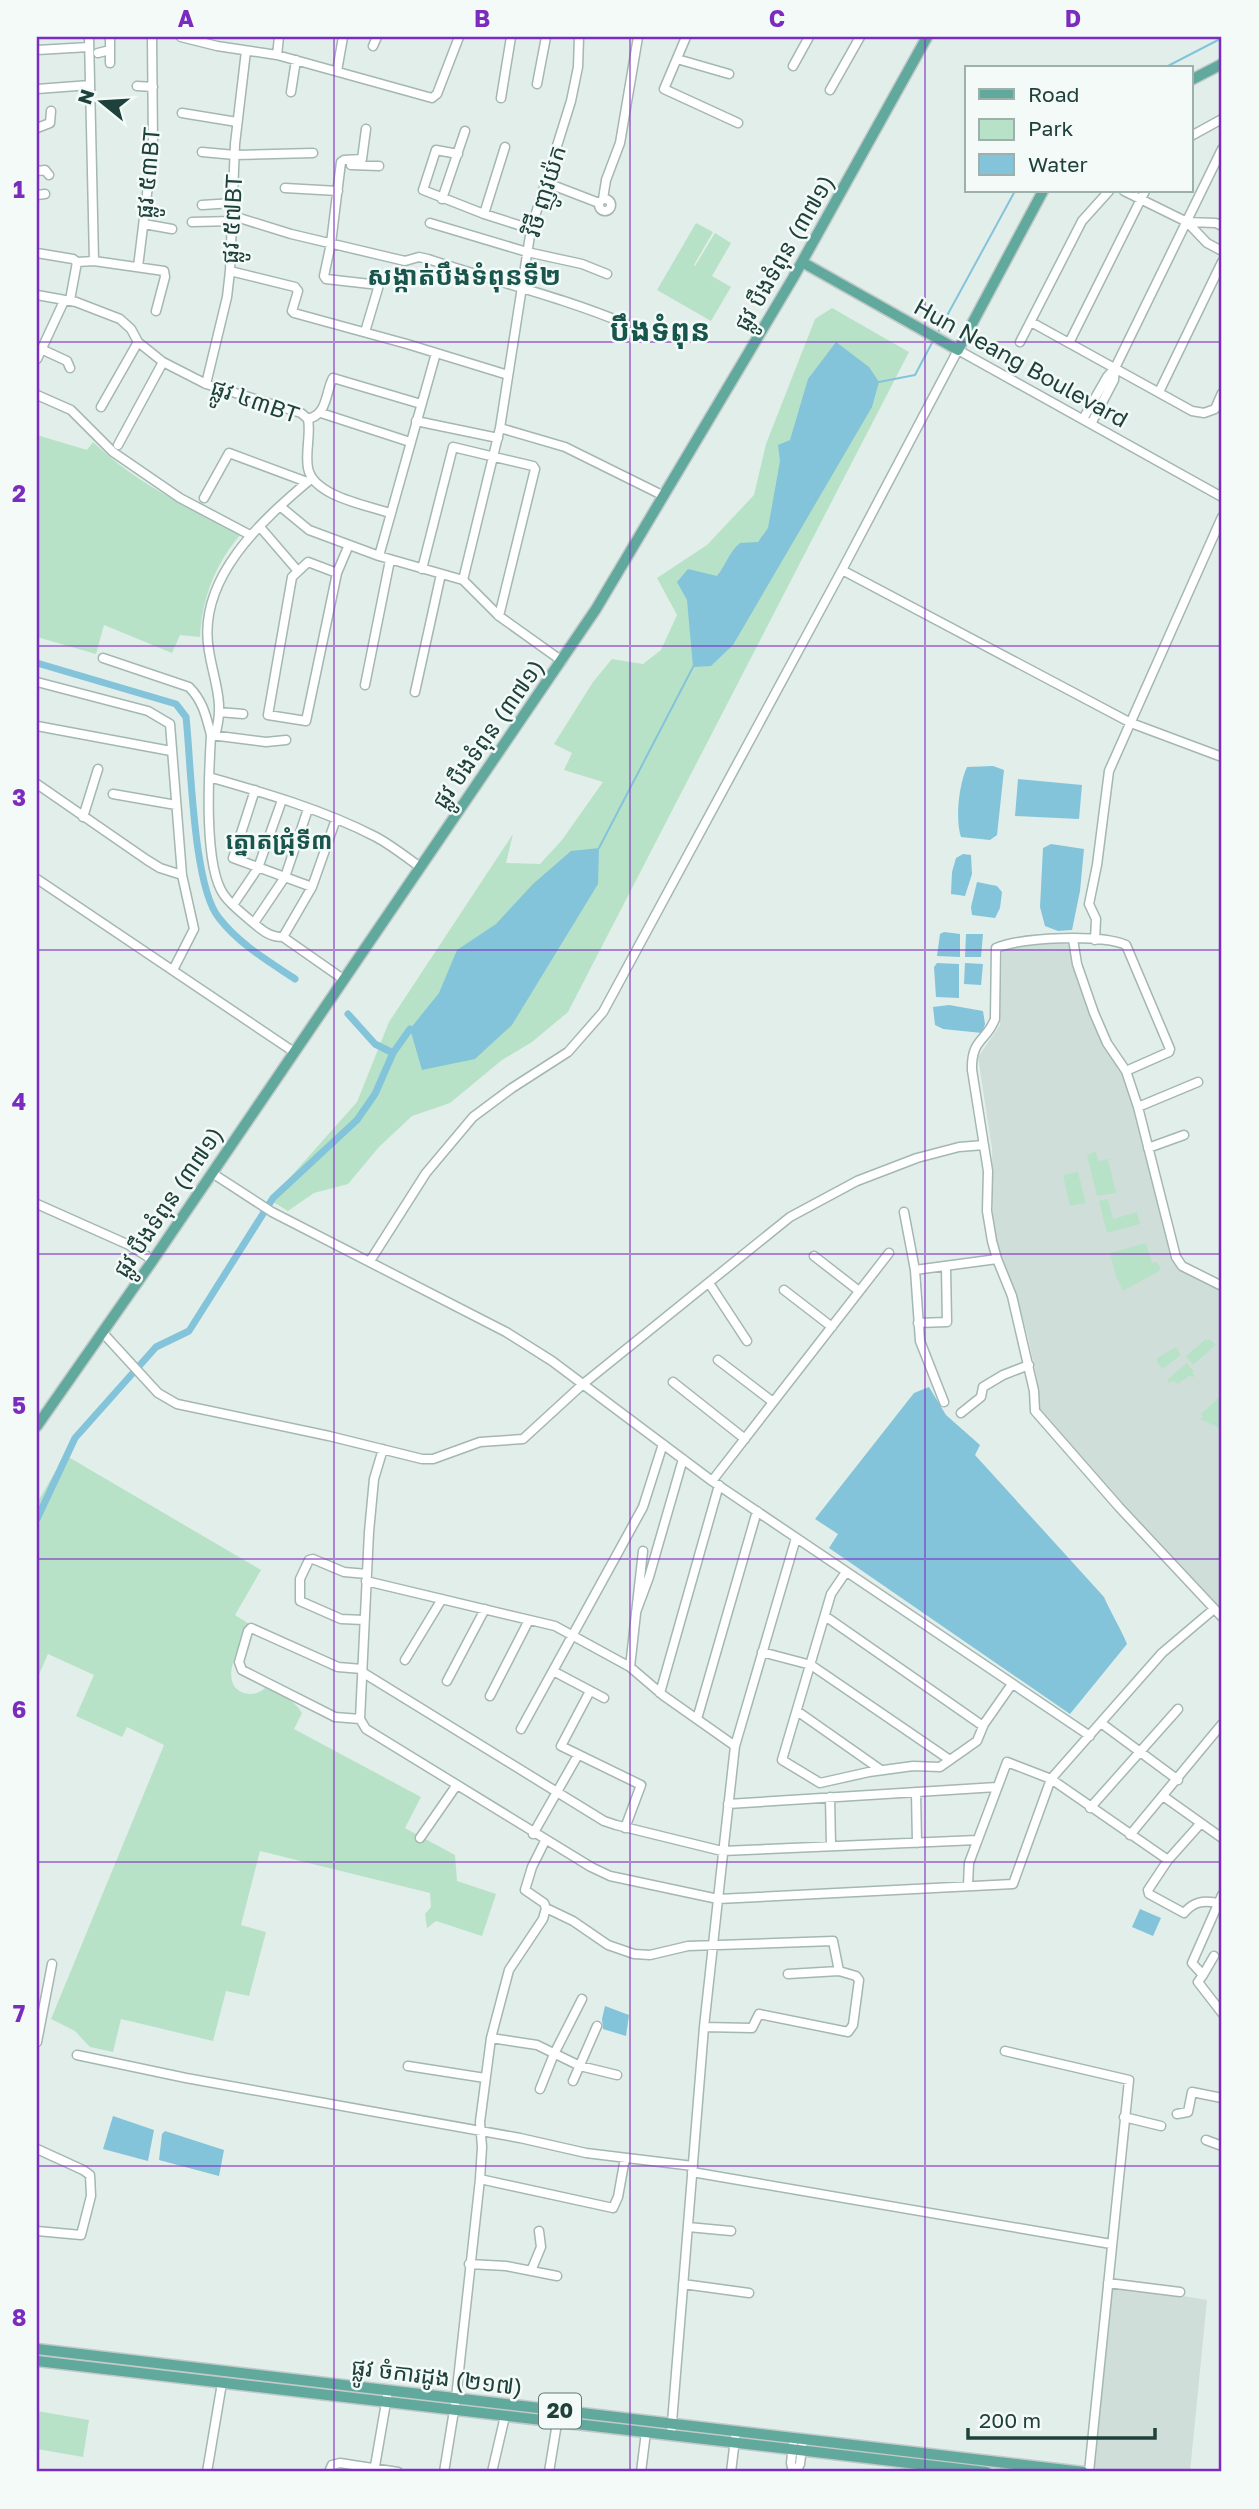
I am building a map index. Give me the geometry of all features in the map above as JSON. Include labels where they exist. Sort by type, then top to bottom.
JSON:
[{"type":"main road","name":"ផ្លូវ បឹងទំពុន (៣៧១)","points":[[37,1426],[562,661],[664,496],[802,262],[927,37]]},
{"type":"main road","points":[[1192,79],[1222,64]]},
{"type":"main road","points":[[958,350],[1042,192]]},
{"type":"main road","name":"Hun Neang Boulevard","points":[[802,262],[958,350]]},
{"type":"main road","name":"ផ្លូវ ចំការដូង (២១៧)","points":[[37,2349],[1083,2472]]},
{"type":"main road","name":"ផ្លូវ ចំការដូង (២១៧)","points":[[37,2361],[986,2472]]},
{"type":"street","points":[[89,37],[94,261]]},
{"type":"street","points":[[110,37],[110,63]]},
{"type":"street","name":"ផ្លូវ ៥៣BT","points":[[138,267],[153,145],[152,37]]},
{"type":"street","points":[[181,37],[277,55],[435,97],[459,37]]},
{"type":"street","points":[[277,55],[279,37]]},
{"type":"street","points":[[337,71],[343,37]]},
{"type":"street","points":[[501,99],[511,37]]},
{"type":"street","points":[[537,84],[546,37]]},
{"type":"street","name":"វិថី ញូវយ៉ក","points":[[463,580],[500,428],[531,229],[564,128],[576,80],[579,37]]},
{"type":"street","points":[[547,183],[601,201],[620,143],[638,37]]},
{"type":"street","points":[[686,37],[664,89],[738,123]]},
{"type":"street","points":[[793,66],[809,37]]},
{"type":"street","points":[[831,90],[860,37]]},
{"type":"street","points":[[37,50],[89,47]]},
{"type":"street","points":[[98,53],[110,50]]},
{"type":"street","name":"ផ្លូវ ៥៧BT","points":[[206,384],[227,297],[237,122],[246,51]]},
{"type":"street","points":[[677,59],[729,74]]},
{"type":"street","points":[[291,92],[296,60]]},
{"type":"street","points":[[37,89],[90,85]]},
{"type":"street","points":[[137,86],[153,87]]},
{"type":"street","points":[[37,128],[50,123],[51,111]]},
{"type":"street","points":[[182,113],[237,122]]},
{"type":"street","points":[[1192,135],[1222,119]]},
{"type":"street","points":[[365,332],[379,285],[324,278],[341,165],[344,160],[362,159],[366,129]]},
{"type":"street","points":[[442,199],[465,131]]},
{"type":"street","points":[[484,214],[505,147]]},
{"type":"street","points":[[458,154],[439,149],[435,152],[423,190],[531,229]]},
{"type":"street","points":[[1087,421],[1222,149]]},
{"type":"street","points":[[202,152],[235,155],[313,153]]},
{"type":"street","points":[[341,165],[379,166]]},
{"type":"street","points":[[37,171],[45,170],[49,175]]},
{"type":"street","points":[[285,188],[338,191]]},
{"type":"street","points":[[1020,342],[1082,221],[1108,192]]},
{"type":"street","points":[[1069,343],[1143,195],[1187,222],[1207,243],[1222,251]]},
{"type":"street","points":[[202,205],[233,203]]},
{"type":"street","points":[[192,222],[233,218],[405,261],[419,257],[428,258],[521,290],[576,304],[626,324]]},
{"type":"street","points":[[1187,222],[1216,223],[1222,226]]},
{"type":"street","points":[[430,223],[527,252],[582,264],[607,274]]},
{"type":"street","points":[[144,224],[172,229]]},
{"type":"street","points":[[37,253],[77,262],[94,261],[166,273],[156,311]]},
{"type":"street","points":[[37,359],[67,301],[77,262]]},
{"type":"street","points":[[1159,393],[1222,262]]},
{"type":"street","points":[[230,271],[295,287],[298,292],[292,311],[294,313],[508,375]]},
{"type":"street","name":"ផ្លូវ ៤៣BT","points":[[37,295],[67,301],[120,318],[131,329],[138,342],[163,362],[206,384],[301,413],[308,419],[309,480]]},
{"type":"street","points":[[1031,322],[1192,411],[1204,413],[1215,409],[1222,393]]},
{"type":"street","points":[[101,407],[138,342]]},
{"type":"street","points":[[41,349],[67,360],[70,368]]},
{"type":"street","points":[[370,1261],[426,1173],[473,1117],[568,1052],[603,1012],[958,350]]},
{"type":"street","name":"Hun Neang Boulevard","points":[[958,350],[1222,497]]},
{"type":"street","points":[[379,556],[436,353]]},
{"type":"street","points":[[118,445],[163,362]]},
{"type":"street","points":[[321,413],[333,378],[421,404]]},
{"type":"street","points":[[37,395],[71,410],[113,452],[180,498],[250,535]]},
{"type":"street","points":[[308,419],[321,413],[410,442]]},
{"type":"street","points":[[416,421],[498,438]]},
{"type":"street","points":[[500,428],[565,447],[664,496]]},
{"type":"street","points":[[422,569],[453,447],[533,466],[535,469],[499,616]]},
{"type":"street","points":[[204,498],[231,453],[309,480],[321,489],[390,513]]},
{"type":"street","points":[[309,480],[250,535],[234,555],[209,613],[209,650],[219,692],[219,712],[213,735],[209,778],[215,871],[223,894],[254,923],[271,937],[283,937],[343,979]]},
{"type":"street","points":[[281,507],[309,530],[348,547],[463,580],[499,616],[562,661]]},
{"type":"street","points":[[1095,940],[1096,919],[1089,904],[1097,865],[1109,771],[1222,517]]},
{"type":"street","points":[[260,527],[297,570]]},
{"type":"street","points":[[337,573],[310,562],[297,570],[291,579],[267,714],[304,722],[337,573],[348,547]]},
{"type":"street","points":[[365,685],[390,560]]},
{"type":"street","points":[[842,570],[1131,723],[1222,757]]},
{"type":"street","points":[[415,692],[441,574]]},
{"type":"street","points":[[103,658],[189,687],[204,709],[213,735]]},
{"type":"street","points":[[37,682],[148,711],[170,724],[183,875],[194,929],[173,970]]},
{"type":"street","points":[[219,712],[243,715]]},
{"type":"street","points":[[37,726],[171,751]]},
{"type":"street","points":[[213,735],[266,742],[286,740]]},
{"type":"street","points":[[83,817],[98,769]]},
{"type":"street","points":[[209,778],[255,790],[336,819],[378,838],[420,867]]},
{"type":"street","points":[[37,784],[160,868],[183,875]]},
{"type":"street","points":[[255,790],[233,854],[235,861],[312,887]]},
{"type":"street","points":[[113,794],[176,805]]},
{"type":"street","points":[[233,905],[258,868],[282,800]]},
{"type":"street","points":[[254,923],[285,877],[308,809]]},
{"type":"street","points":[[283,937],[312,887],[336,819]]},
{"type":"street","points":[[37,879],[294,1052]]},
{"type":"street","points":[[1126,1071],[1169,1052],[1170,1049],[1128,948],[1121,943],[1048,938],[1011,942],[996,948],[995,1019],[975,1045],[972,1059],[988,1171],[987,1211],[997,1259],[1012,1296],[1029,1365],[1035,1411],[1119,1507],[1222,1617]]},
{"type":"street","points":[[1073,939],[1077,964],[1098,1023],[1112,1052],[1126,1071],[1138,1107],[1176,1257],[1182,1266],[1222,1286]]},
{"type":"street","points":[[1138,1107],[1198,1082]]},
{"type":"street","points":[[1148,1148],[1184,1135]]},
{"type":"street","points":[[102,1332],[158,1393],[172,1402],[428,1460],[480,1442],[523,1439],[583,1384],[790,1217],[857,1181],[917,1158],[959,1147],[984,1145]]},
{"type":"street","points":[[212,1173],[272,1212],[506,1332],[552,1361],[716,1483],[1090,1736]]},
{"type":"street","points":[[37,1204],[129,1245],[153,1259]]},
{"type":"street","points":[[904,1212],[915,1270],[920,1340],[944,1402]]},
{"type":"street","points":[[660,1693],[716,1483],[745,1439],[888,1253]]},
{"type":"street","points":[[814,1256],[859,1291]]},
{"type":"street","points":[[915,1270],[946,1268],[997,1259]]},
{"type":"street","points":[[918,1323],[947,1322],[946,1268]]},
{"type":"street","points":[[709,1283],[747,1341]]},
{"type":"street","points":[[784,1290],[832,1327]]},
{"type":"street","points":[[718,1360],[774,1402]]},
{"type":"street","points":[[961,1413],[981,1397],[983,1387],[1003,1375],[1029,1365]]},
{"type":"street","points":[[673,1382],[745,1439]]},
{"type":"street","points":[[521,1729],[643,1507],[663,1444]]},
{"type":"street","points":[[383,1449],[374,1479],[366,1577],[360,1719],[372,1734],[574,1859],[610,1876],[718,1899],[1013,1884],[1051,1779],[1162,1653],[1214,1609]]},
{"type":"street","points":[[636,1612],[649,1577],[683,1459]]},
{"type":"street","points":[[697,1719],[757,1511]]},
{"type":"street","points":[[671,2435],[704,2027],[735,1746],[796,1538]]},
{"type":"street","points":[[630,1667],[643,1551]]},
{"type":"street","points":[[364,1620],[341,1619],[300,1601],[300,1579],[309,1560],[442,1599],[555,1626],[630,1667],[660,1693],[735,1746]]},
{"type":"street","points":[[846,1572],[831,1594],[782,1760],[820,1783],[881,1770],[914,1766],[940,1767],[977,1741],[1012,1684]]},
{"type":"street","points":[[405,1660],[442,1599]]},
{"type":"street","points":[[447,1681],[485,1609]]},
{"type":"street","points":[[825,1616],[984,1726]]},
{"type":"street","points":[[490,1696],[528,1620]]},
{"type":"street","points":[[360,1719],[335,1717],[242,1670],[239,1662],[248,1631],[251,1628],[338,1667],[362,1671],[557,1793],[604,1821],[625,1828],[722,1851],[978,1840]]},
{"type":"street","points":[[762,1652],[811,1665],[950,1760]]},
{"type":"street","points":[[553,1671],[604,1698]]},
{"type":"street","points":[[590,1691],[561,1746],[579,1755],[580,1753],[641,1786],[625,1828]]},
{"type":"street","points":[[1090,1808],[1178,1709]]},
{"type":"street","points":[[797,1711],[881,1770]]},
{"type":"street","points":[[1101,1723],[1139,1754],[1178,1780]]},
{"type":"street","points":[[1130,1835],[1222,1724]]},
{"type":"street","points":[[533,1834],[579,1755]]},
{"type":"street","points":[[968,1885],[969,1863],[1007,1762],[1051,1779],[1168,1860]]},
{"type":"street","points":[[420,1838],[456,1786]]},
{"type":"street","points":[[728,1804],[997,1787]]},
{"type":"street","points":[[916,1792],[917,1843]]},
{"type":"street","points":[[830,1797],[831,1846]]},
{"type":"street","points":[[1163,1797],[1222,1838]]},
{"type":"street","points":[[1201,1823],[1168,1860],[1148,1890],[1151,1898],[1184,1913],[1199,1902],[1219,1899]]},
{"type":"street","points":[[545,1841],[531,1867],[525,1890],[544,1903],[546,1908],[608,1945],[634,1954],[650,1955],[688,1946],[833,1941],[839,1971]]},
{"type":"street","points":[[1203,1975],[1192,1963],[1219,1899]]},
{"type":"street","points":[[444,2472],[456,2398],[480,2179],[480,2133],[491,2038],[509,1970],[543,1919],[546,1908]]},
{"type":"street","points":[[1214,1956],[1198,1982],[1222,2013]]},
{"type":"street","points":[[37,2042],[52,1964]]},
{"type":"street","points":[[704,2027],[752,2028],[759,2014],[848,2032],[853,2025],[859,1980],[856,1976],[839,1971],[788,1973]]},
{"type":"street","points":[[540,2089],[554,2054],[582,1999]]},
{"type":"street","points":[[573,2081],[597,2026]]},
{"type":"street","points":[[491,2038],[537,2045],[580,2066],[617,2075]]},
{"type":"street","points":[[1005,2050],[1129,2080],[1089,2472]]},
{"type":"street","points":[[77,2055],[480,2133],[1111,2244]]},
{"type":"street","points":[[408,2066],[485,2078]]},
{"type":"street","points":[[1177,2114],[1188,2112],[1192,2092],[1222,2098]]},
{"type":"street","points":[[1124,2117],[1161,2126]]},
{"type":"street","points":[[1206,2140],[1222,2146]]},
{"type":"street","points":[[37,2149],[83,2170],[90,2175],[92,2182],[81,2235],[37,2231]]},
{"type":"street","points":[[480,2179],[613,2208],[618,2197],[625,2158]]},
{"type":"street","points":[[688,2227],[731,2231]]},
{"type":"street","points":[[531,2272],[541,2247],[539,2231]]},
{"type":"street","points":[[469,2264],[506,2266],[557,2276]]},
{"type":"street","points":[[1108,2283],[1180,2292]]},
{"type":"street","points":[[683,2284],[749,2292]]},
{"type":"street","points":[[207,2472],[222,2383]]},
{"type":"street","points":[[374,2470],[388,2390]]},
{"type":"street","points":[[549,2472],[559,2411]]},
{"type":"street","points":[[492,2472],[505,2416]]},
{"type":"street","points":[[731,2472],[736,2431]]},
{"type":"street","points":[[641,2472],[646,2432]]},
{"type":"street","points":[[794,2472],[791,2463],[797,2450],[798,2439]]},
{"type":"street","points":[[329,2472],[332,2465],[340,2463],[398,2472]]},
{"type":"shaded area","points":[[1058,942],[1070,945],[1104,1041],[1112,1058],[1129,1075],[1174,1259],[1222,1288],[1222,1609],[1109,1489],[1039,1409],[1037,1379],[1028,1337],[1016,1294],[996,1243],[992,1149],[978,1057],[1000,1025],[1002,951],[1031,944]]},
{"type":"shaded area","points":[[1111,2284],[1207,2300],[1190,2472],[1123,2472],[1091,2468]]},
{"type":"green space","points":[[696,223],[713,232],[695,266],[715,233],[731,243],[712,276],[731,287],[711,321],[657,290]]},
{"type":"green space","points":[[832,308],[909,352],[568,1012],[532,1042],[502,1060],[450,1103],[412,1116],[379,1147],[348,1184],[314,1193],[288,1211],[270,1200],[357,1102],[389,1022],[513,834],[506,863],[540,864],[562,840],[603,782],[564,770],[572,753],[554,744],[593,682],[612,659],[643,664],[661,650],[677,615],[657,578],[707,545],[754,495],[766,444],[815,319]]},
{"type":"green space","points":[[37,435],[87,450],[93,442],[163,494],[242,533],[225,556],[212,581],[201,622],[200,637],[180,635],[172,653],[104,625],[96,654],[37,637]]},
{"type":"green space","points":[[1096,1151],[1098,1161],[1108,1159],[1116,1193],[1097,1196],[1087,1155]]},
{"type":"green space","points":[[1078,1172],[1086,1203],[1070,1206],[1063,1175]]},
{"type":"green space","points":[[1108,1199],[1113,1219],[1137,1212],[1140,1224],[1107,1233],[1099,1201]]},
{"type":"green space","points":[[1146,1243],[1152,1263],[1157,1262],[1161,1270],[1123,1291],[1110,1253]]},
{"type":"green space","points":[[1206,1339],[1216,1345],[1193,1365],[1186,1356]]},
{"type":"green space","points":[[1176,1347],[1181,1355],[1162,1369],[1156,1359]]},
{"type":"green space","points":[[1187,1363],[1195,1377],[1189,1376],[1178,1384],[1174,1381],[1169,1383],[1167,1380]]},
{"type":"green space","points":[[1219,1397],[1222,1425],[1219,1428],[1200,1419],[1203,1417],[1201,1414]]},
{"type":"green space","points":[[65,1455],[261,1570],[235,1615],[249,1624],[233,1662],[232,1681],[236,1688],[250,1694],[265,1688],[286,1698],[302,1713],[294,1729],[421,1797],[405,1828],[455,1855],[457,1881],[496,1894],[482,1936],[436,1921],[427,1928],[425,1914],[431,1907],[430,1893],[260,1851],[241,1925],[266,1932],[249,1996],[226,1991],[213,2041],[121,2019],[113,2052],[90,2047],[75,2031],[51,2019],[164,1745],[127,1727],[122,1737],[76,1716],[94,1675],[48,1654],[37,1679],[37,1503]]},
{"type":"green space","points":[[37,2411],[89,2420],[83,2457],[37,2449]]},
{"type":"water","points":[[836,342],[869,367],[879,382],[872,407],[733,645],[711,666],[693,667],[687,600],[677,582],[688,569],[717,576],[740,543],[758,542],[768,528],[780,461],[778,445],[790,440],[808,379]]},
{"type":"water","points":[[993,766],[1004,770],[997,835],[990,840],[961,837],[959,802],[967,767]]},
{"type":"water","points":[[1018,779],[1082,785],[1079,819],[1015,816]]},
{"type":"water","points":[[1051,844],[1084,849],[1080,891],[1072,930],[1058,931],[1045,926],[1040,907],[1043,848]]},
{"type":"water","points":[[599,848],[598,884],[512,1025],[475,1059],[422,1070],[410,1029],[439,993],[457,950],[496,924],[533,884],[571,851]]},
{"type":"water","points":[[963,854],[971,855],[972,874],[965,896],[951,894],[956,858]]},
{"type":"water","points":[[977,882],[997,886],[1002,892],[1000,908],[995,918],[972,915],[971,907]]},
{"type":"water","points":[[940,934],[960,934],[960,957],[937,956]]},
{"type":"water","points":[[966,934],[983,934],[981,957],[965,957]]},
{"type":"water","points":[[937,963],[959,964],[959,998],[936,997],[934,967]]},
{"type":"water","points":[[965,963],[983,964],[981,985],[964,984]]},
{"type":"water","points":[[949,1005],[983,1011],[985,1024],[982,1033],[943,1029],[935,1025],[933,1007]]},
{"type":"water","points":[[929,1387],[946,1415],[980,1445],[975,1455],[1104,1597],[1127,1644],[1070,1714],[829,1548],[838,1534],[815,1519],[914,1393]]},
{"type":"water","points":[[1140,1909],[1161,1918],[1153,1936],[1132,1927]]},
{"type":"water","points":[[605,2006],[629,2015],[626,2036],[603,2029]]},
{"type":"water","points":[[113,2116],[154,2130],[148,2161],[103,2149]]},
{"type":"water","points":[[165,2131],[224,2150],[219,2176],[159,2160],[162,2134]]},
{"type":"waterway","points":[[1168,66],[1222,38]]},
{"type":"waterway","points":[[937,334],[1014,192]]},
{"type":"waterway","points":[[879,382],[915,375],[934,339]]},
{"type":"waterway","points":[[37,663],[176,704],[186,717],[198,853],[210,902],[219,918],[236,936],[295,979]]},
{"type":"waterway","points":[[599,848],[693,667]]},
{"type":"waterway","points":[[348,1014],[375,1044],[393,1053]]},
{"type":"waterway","points":[[37,1519],[75,1438],[156,1347],[189,1331],[273,1198],[357,1120],[375,1094],[393,1053],[410,1029]]},
{"type":"district","name":"សង្កាត់បឹងទំពុនទី២","points":[[464,276]]},
{"type":"district","name":"បឹងទំពុន","points":[[660,331]]},
{"type":"district","name":"ត្នោតជ្រុំទី៣","points":[[279,841]]}]
